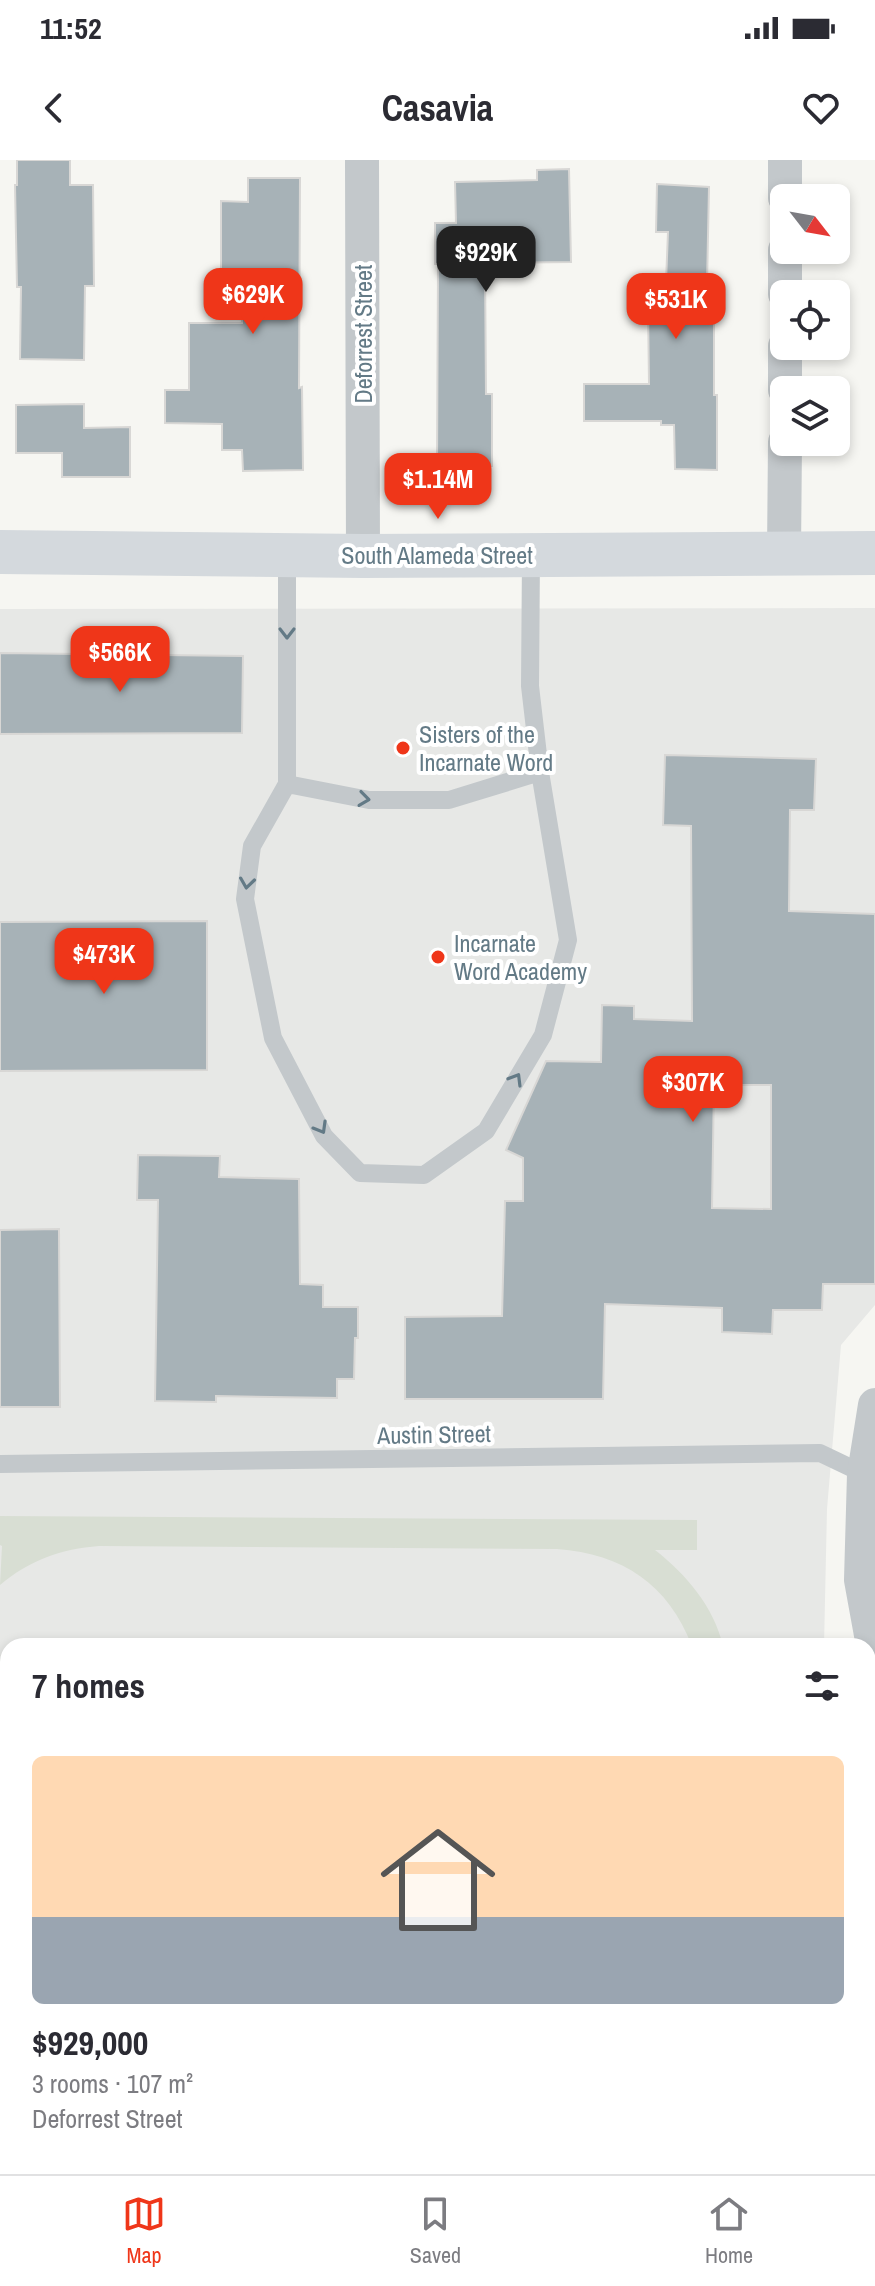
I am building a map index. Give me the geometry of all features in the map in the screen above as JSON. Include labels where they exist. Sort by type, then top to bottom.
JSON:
[{"type":"main road","name":"South Alameda Street","points":[[0,552],[363,556],[875,553]]},
{"type":"street","name":"Deforrest Street","points":[[362,160],[363,556]]},
{"type":"street","points":[[785,160],[785,184]]},
{"type":"street","points":[[784,553],[785,456]]},
{"type":"street","points":[[872,1638],[861,1580],[864,1474],[875,1405]]},
{"type":"lane","points":[[287,555],[287,784],[252,846],[245,899],[273,1038],[324,1136],[360,1173],[424,1175],[486,1131],[543,1035],[568,940],[540,772],[530,686],[531,555]]},
{"type":"lane","points":[[287,784],[369,800],[449,800],[540,772]]},
{"type":"lane","name":"Austin Street","points":[[0,1464],[820,1453],[864,1474]]},
{"type":"shaded area","name":"Incarnate Word Academy","points":[[875,608],[875,1305],[841,1345],[827,1509],[824,1638],[0,1638],[0,609]]},
{"type":"shaded area","points":[[0,1516],[697,1520],[697,1550],[655,1550],[697,1592],[721,1638],[688,1638],[670,1605],[640,1576],[603,1558],[581,1552],[557,1549],[99,1546],[46,1557],[0,1585]]},
{"type":"building","points":[[17,160],[70,160],[70,185],[93,185],[94,286],[85,286],[84,360],[20,359]]},
{"type":"building","points":[[569,169],[571,262],[485,263],[486,394],[492,394],[492,466],[437,467],[438,264],[435,264],[435,223],[456,223],[455,182],[537,180],[537,170]]},
{"type":"building","points":[[248,178],[300,178],[299,388],[302,387],[303,470],[243,471],[242,450],[222,450],[222,424],[165,423],[165,390],[189,390],[189,323],[242,323],[242,272],[221,272],[221,201],[248,202]]},
{"type":"building","points":[[657,184],[709,187],[707,285],[714,285],[717,470],[675,469],[674,425],[661,425],[661,421],[584,421],[584,384],[649,384],[648,307],[665,307],[668,232],[656,232]]},
{"type":"building","points":[[84,404],[84,428],[130,427],[130,477],[62,477],[62,453],[16,453],[16,405]]},
{"type":"building","points":[[0,653],[243,656],[242,733],[0,734]]},
{"type":"building","points":[[665,755],[816,759],[814,810],[790,810],[789,911],[875,914],[875,1284],[823,1284],[822,1310],[773,1310],[772,1334],[722,1332],[722,1308],[605,1304],[603,1399],[405,1399],[405,1317],[502,1316],[505,1201],[523,1201],[523,1158],[506,1150],[546,1061],[601,1062],[602,1005],[634,1006],[634,1019],[692,1021],[691,826],[663,825]],"holes":[[[714,1085],[771,1085],[771,1209],[712,1208]]]},
{"type":"building","points":[[207,921],[207,1070],[0,1071],[0,922]]},
{"type":"building","points":[[138,1155],[220,1156],[219,1177],[299,1179],[300,1284],[323,1285],[323,1307],[358,1307],[354,1379],[337,1379],[337,1398],[216,1396],[216,1402],[155,1401],[158,1200],[137,1200]]},
{"type":"building","points":[[59,1229],[60,1407],[0,1407],[0,1230]]},
{"type":"place","name":"Sisters of the Incarnate Word","points":[[403,748]]},
{"type":"place","name":"Incarnate Word Academy","points":[[438,957]]}]
